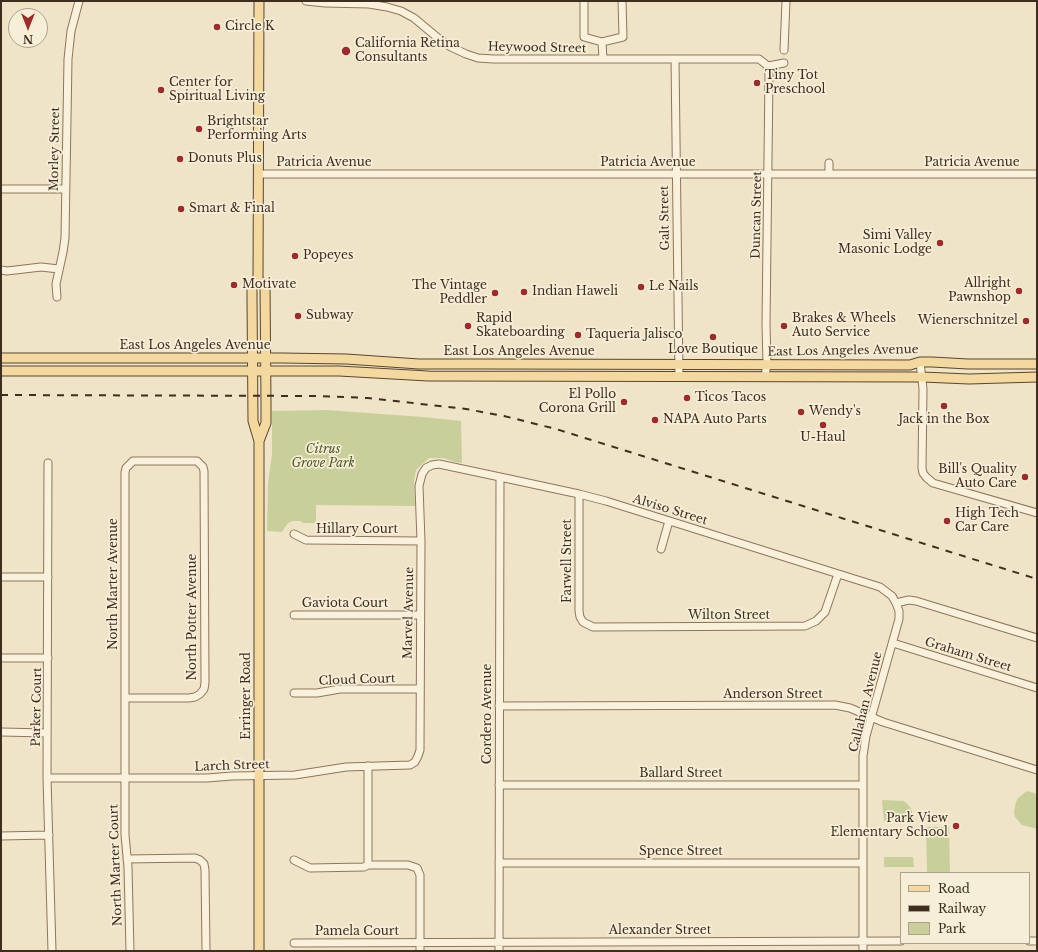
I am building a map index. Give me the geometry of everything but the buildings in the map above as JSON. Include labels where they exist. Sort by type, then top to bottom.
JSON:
[{"type":"main road","name":"Erringer Road","points":[[259,1],[258,280],[252,286],[253,421],[259,441],[259,951]]},
{"type":"main road","name":"Erringer Road","points":[[258,280],[265,285],[266,371],[266,423],[259,441]]},
{"type":"main road","name":"East Los Angeles Avenue","points":[[1,358],[346,359],[419,364],[910,364],[920,362],[1037,364]]},
{"type":"main road","name":"East Los Angeles Avenue","points":[[1,371],[339,371],[428,376],[1037,377]]},
{"type":"street","name":"Morley Street","points":[[57,297],[56,284],[65,238],[68,59],[71,31],[79,1]]},
{"type":"street","name":"Heywood Street","points":[[306,1],[369,4],[401,11],[414,18],[438,38],[452,47],[478,58],[759,59],[768,66]]},
{"type":"street","points":[[584,1],[584,37],[602,42],[622,37],[622,1]]},
{"type":"street","points":[[784,50],[786,1]]},
{"type":"street","points":[[602,42],[603,59]]},
{"type":"street","name":"Galt Street","points":[[675,59],[679,377]]},
{"type":"street","points":[[768,66],[784,63]]},
{"type":"street","name":"Duncan Street","points":[[765,376],[768,364],[766,324],[768,66]]},
{"type":"street","points":[[829,163],[829,174]]},
{"type":"street","name":"Patricia Avenue","points":[[259,174],[1037,174]]},
{"type":"street","points":[[1,189],[65,189]]},
{"type":"street","points":[[1,270],[41,267],[59,269]]},
{"type":"street","points":[[920,362],[922,377],[922,468],[926,477],[934,482],[1037,513]]},
{"type":"street","name":"North Marter Avenue","points":[[125,778],[125,472],[126,468],[133,461],[193,460],[200,463]]},
{"type":"street","name":"North Potter Avenue","points":[[125,698],[189,698],[200,694],[204,689],[204,471],[200,463]]},
{"type":"street","name":"Parker Court","points":[[48,464],[47,778],[52,900],[52,951]]},
{"type":"street","name":"Alviso Street","points":[[428,467],[439,464],[579,494],[880,587],[887,591],[896,603]]},
{"type":"street","name":"Marvel Avenue","points":[[415,762],[420,750],[421,541],[419,486],[422,474],[428,467]]},
{"type":"street","name":"Cordero Avenue","points":[[499,951],[500,477]]},
{"type":"street","name":"Farwell Street","points":[[579,494],[579,611],[583,622],[588,625]]},
{"type":"street","points":[[661,549],[669,521]]},
{"type":"street","name":"Hillary Court","points":[[294,534],[306,540],[421,541]]},
{"type":"street","name":"Wilton Street","points":[[588,625],[597,627],[805,626],[816,621],[825,612],[838,574]]},
{"type":"street","points":[[1,577],[48,577]]},
{"type":"street","points":[[896,603],[909,600],[916,601],[1037,638]]},
{"type":"street","name":"Callahan Avenue","points":[[863,951],[863,756],[899,619],[896,603]]},
{"type":"street","name":"Gaviota Court","points":[[294,615],[420,615]]},
{"type":"street","name":"Graham Street","points":[[893,643],[1037,688]]},
{"type":"street","points":[[1,658],[48,658]]},
{"type":"street","name":"Cloud Court","points":[[294,693],[340,689],[420,689]]},
{"type":"street","name":"Anderson Street","points":[[499,706],[835,706],[850,708],[883,722],[1037,770]]},
{"type":"street","points":[[1,732],[47,733]]},
{"type":"street","name":"Larch Street","points":[[47,778],[207,778],[295,775],[346,767],[405,766],[415,762]]},
{"type":"street","points":[[368,766],[368,865]]},
{"type":"street","name":"North Marter Court","points":[[125,778],[125,835],[130,951]]},
{"type":"street","name":"Ballard Street","points":[[499,785],[862,785]]},
{"type":"street","points":[[1,836],[49,835]]},
{"type":"street","points":[[127,858],[195,858],[204,864],[206,951]]},
{"type":"street","points":[[294,860],[310,868],[364,867],[368,865],[408,865],[417,868],[420,875],[420,951]]},
{"type":"street","name":"Spence Street","points":[[499,863],[863,863]]},
{"type":"street","name":"Alexander Street","points":[[420,943],[900,941]]},
{"type":"street","name":"Pamela Court","points":[[294,943],[420,943]]},
{"type":"green space","name":"Citrus Grove Park","points":[[327,410],[461,421],[462,463],[443,458],[429,458],[416,470],[414,482],[415,506],[316,505],[316,523],[293,521],[288,523],[282,532],[267,531],[268,483],[272,454],[272,411]]},
{"type":"green space","points":[[1027,791],[1037,794],[1037,829],[1022,825],[1015,817],[1014,812],[1016,802],[1018,798]]},
{"type":"green space","points":[[882,800],[904,801],[911,808],[914,821],[884,821]]},
{"type":"green space","points":[[926,827],[949,827],[950,872],[927,872]]},
{"type":"green space","points":[[884,857],[913,857],[914,867],[884,867]]},
{"type":"railway","points":[[1,395],[318,396],[368,398],[466,409],[504,416],[556,429],[1037,579]]},
{"type":"place","name":"Circle K","points":[[217,27]]},
{"type":"place","name":"California Retina Consultants","points":[[346,51]]},
{"type":"place","name":"Tiny Tot Preschool","points":[[757,83]]},
{"type":"place","name":"Center for Spiritual Living","points":[[161,90]]},
{"type":"place","name":"Brightstar Performing Arts","points":[[199,129]]},
{"type":"place","name":"Donuts Plus","points":[[180,159]]},
{"type":"place","name":"Smart & Final","points":[[181,209]]},
{"type":"place","name":"Simi Valley Masonic Lodge","points":[[940,243]]},
{"type":"place","name":"Popeyes","points":[[295,256]]},
{"type":"place","name":"Motivate","points":[[234,285]]},
{"type":"place","name":"Le Nails","points":[[641,287]]},
{"type":"place","name":"Allright Pawnshop","points":[[1019,291]]},
{"type":"place","name":"Indian Haweli","points":[[524,292]]},
{"type":"place","name":"The Vintage Peddler","points":[[495,293]]},
{"type":"place","name":"Subway","points":[[298,316]]},
{"type":"place","name":"Wienerschnitzel","points":[[1026,321]]},
{"type":"place","name":"Rapid Skateboarding","points":[[468,326]]},
{"type":"place","name":"Brakes & Wheels Auto Service","points":[[784,326]]},
{"type":"place","name":"Taqueria Jalisco","points":[[578,335]]},
{"type":"place","name":"Love Boutique","points":[[713,337]]},
{"type":"place","name":"Ticos Tacos","points":[[687,398]]},
{"type":"place","name":"El Pollo Corona Grill","points":[[624,402]]},
{"type":"place","name":"Jack in the Box","points":[[944,406]]},
{"type":"place","name":"Wendy's","points":[[801,412]]},
{"type":"place","name":"NAPA Auto Parts","points":[[655,420]]},
{"type":"place","name":"U-Haul","points":[[823,425]]},
{"type":"place","name":"Bill's Quality Auto Care","points":[[1025,477]]},
{"type":"place","name":"High Tech Car Care","points":[[947,521]]},
{"type":"place","name":"Park View Elementary School","points":[[956,826]]}]
